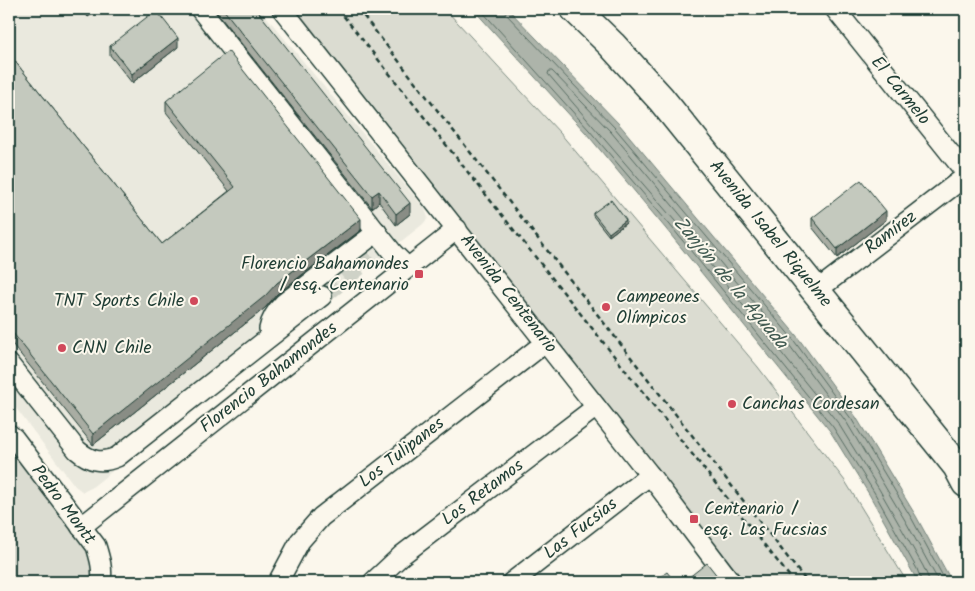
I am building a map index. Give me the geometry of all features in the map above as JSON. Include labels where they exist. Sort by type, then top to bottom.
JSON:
[{"type":"highway","name":"Avenida Isabel Riquelme","points":[[575,9],[640,75],[963,474]]},
{"type":"street","points":[[200,9],[377,232],[408,268]]},
{"type":"street","name":"Avenida Centenario","points":[[282,9],[546,342],[731,582]]},
{"type":"street","name":"El Carmelo","points":[[835,9],[966,175]]},
{"type":"street","name":"Ramírez","points":[[816,291],[966,175]]},
{"type":"street","name":"Florencio Bahamondes","points":[[82,527],[457,229]]},
{"type":"street","points":[[273,334],[270,329],[270,323],[274,312],[377,232]]},
{"type":"street","points":[[9,364],[77,450],[86,458],[96,461],[108,461],[117,457],[322,296]]},
{"type":"street","name":"Los Tulipanes","points":[[278,582],[300,541],[321,516],[546,342]]},
{"type":"street","name":"Los Retamos","points":[[373,582],[402,555],[596,407]]},
{"type":"street","name":"Pedro Montt","points":[[9,434],[96,546],[100,558],[101,582]]},
{"type":"street","name":"Las Fucsias","points":[[512,582],[650,476]]},
{"type":"path","points":[[338,9],[794,582]]},
{"type":"path","points":[[358,9],[807,582]]},
{"type":"shaded area","points":[[9,9],[260,9],[425,209],[428,218],[423,224],[91,488],[83,492],[75,486],[9,399]]},
{"type":"shaded area","points":[[296,9],[445,9],[560,133],[758,367],[845,481],[907,582],[745,582]]},
{"type":"shaded area","points":[[9,446],[91,553],[94,582],[9,582]]},
{"type":"water","name":"Zanjón de la Aguada","points":[[473,9],[508,9],[619,124],[796,335],[856,417],[916,516],[952,582],[918,582],[869,494],[830,431],[586,133]]},
{"type":"building","points":[[223,9],[256,9],[410,203],[396,214],[379,191],[372,196]]},
{"type":"building","points":[[156,10],[178,38],[132,74],[110,46]]},
{"type":"building","points":[[228,51],[361,219],[277,283],[265,296],[93,434],[9,328],[9,54],[162,244],[235,187],[166,101]]},
{"type":"building","points":[[861,180],[886,211],[837,249],[812,218]]},
{"type":"building","points":[[611,200],[626,220],[609,233],[593,213]]},
{"type":"building","points":[[707,563],[722,582],[683,582]]},
{"type":"building","points":[[667,572],[675,582],[653,582]]},
{"type":"tunnel","points":[[322,296],[371,256]]},
{"type":"place","name":"Florencio Bahamondes / esq. Centenario","points":[[419,274]]},
{"type":"place","name":"TNT Sports Chile","points":[[194,301]]},
{"type":"place","name":"Campeones Olímpicos","points":[[606,307]]},
{"type":"place","name":"CNN Chile","points":[[62,348]]},
{"type":"place","name":"Canchas Cordesan","points":[[732,404]]},
{"type":"place","name":"Centenario / esq. Las Fucsias","points":[[694,519]]}]
